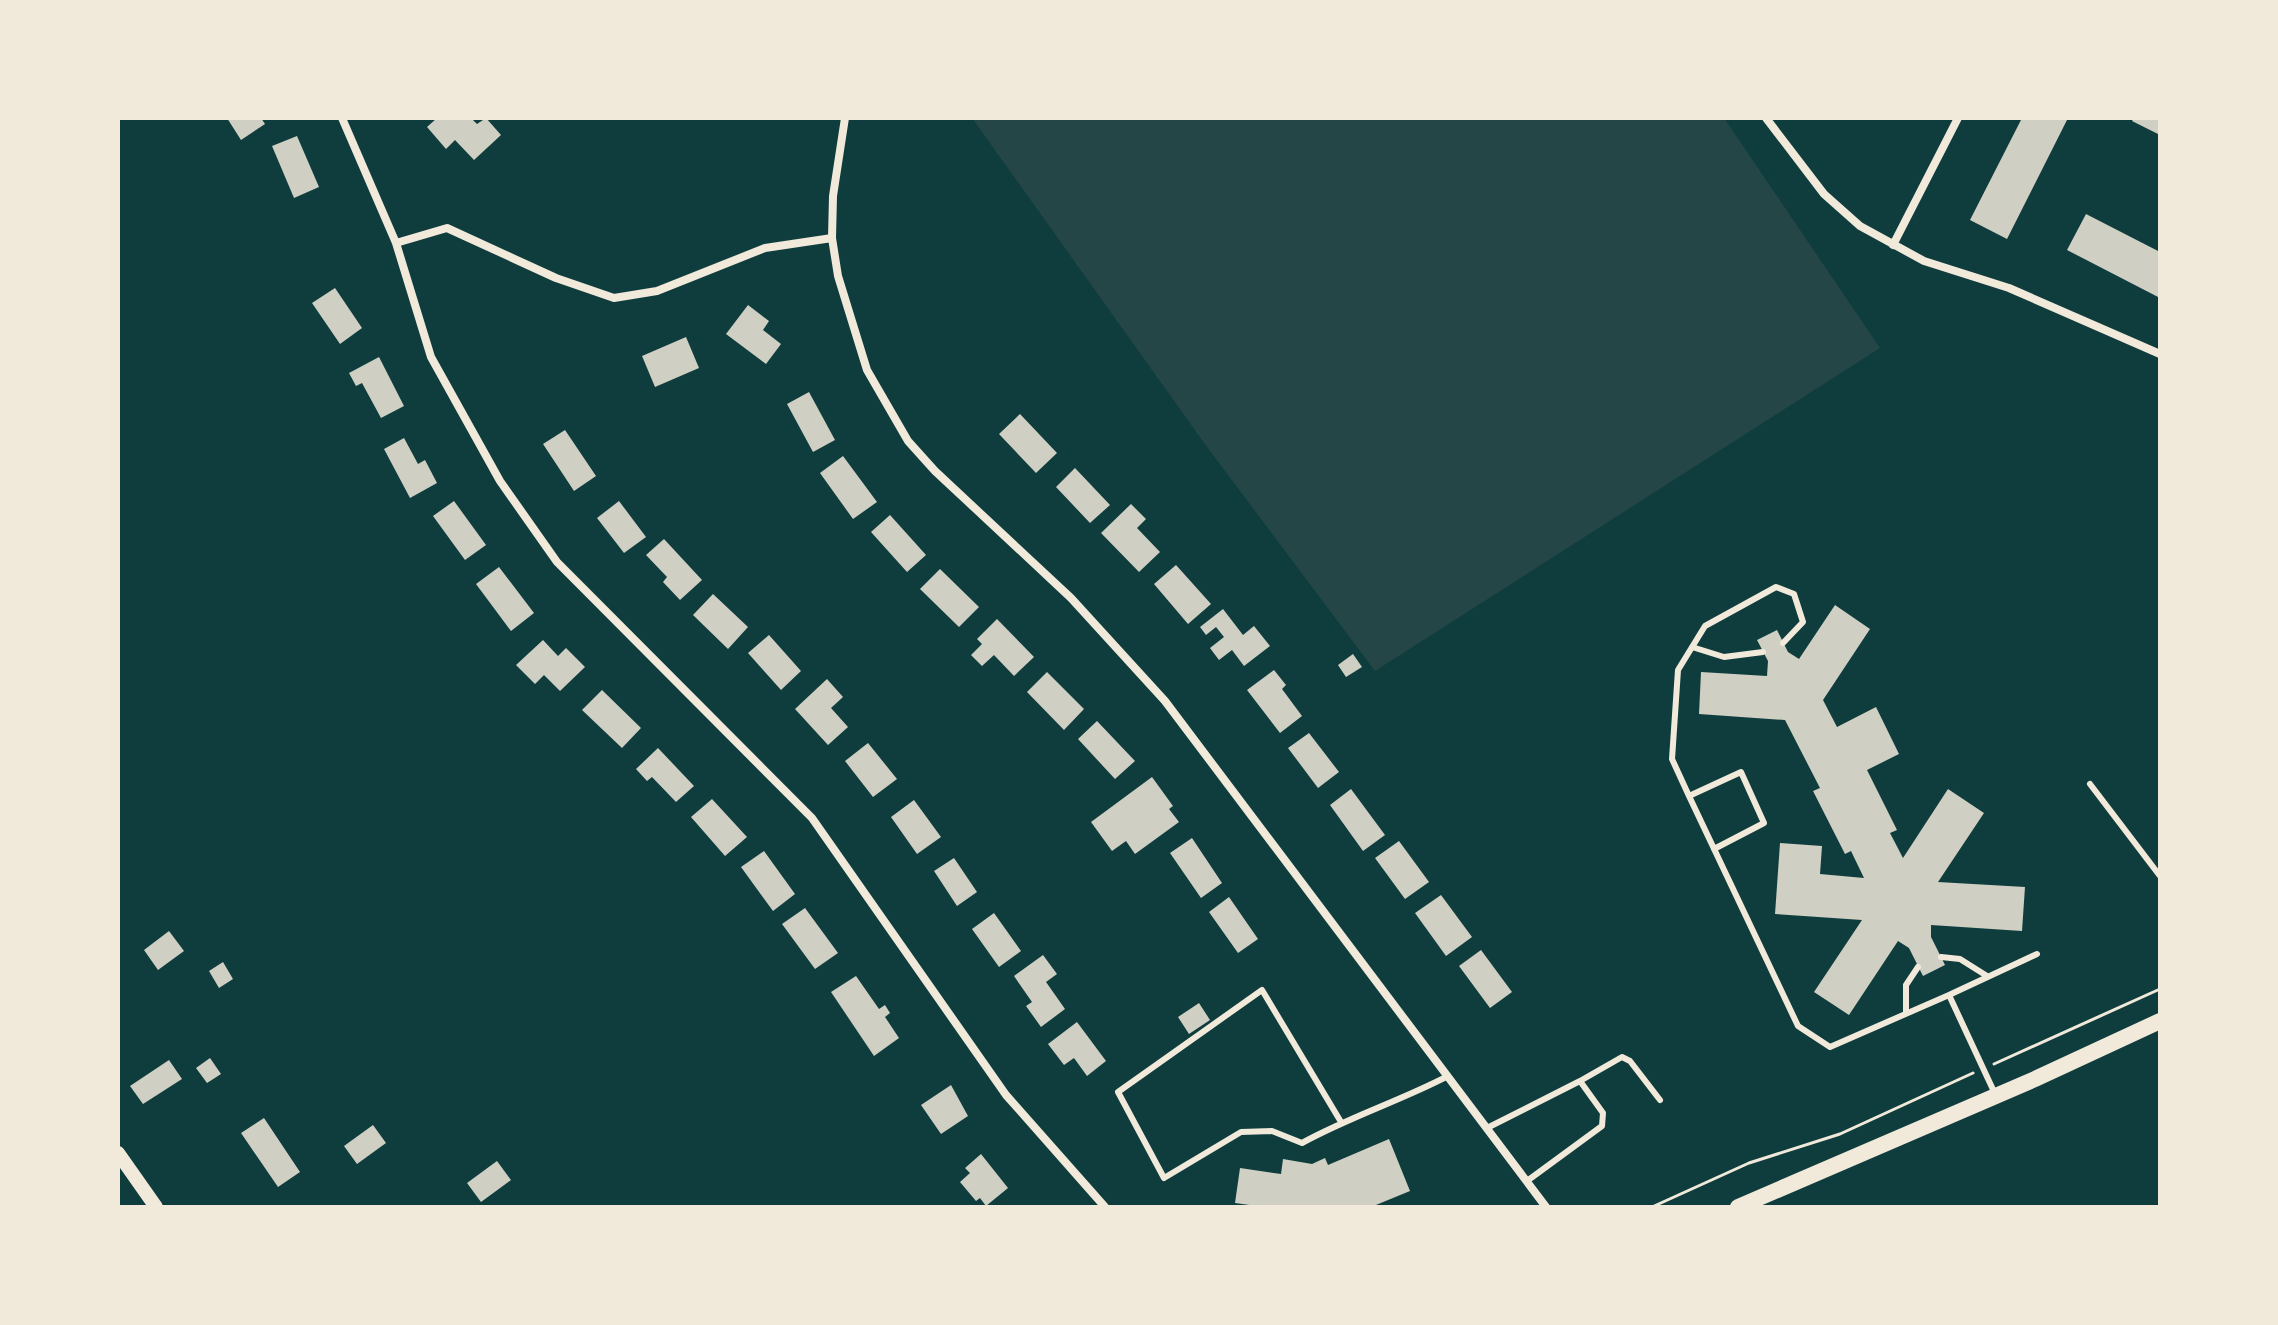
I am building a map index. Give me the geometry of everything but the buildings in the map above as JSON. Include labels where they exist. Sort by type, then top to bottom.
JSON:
[{"type":"main road","points":[[1738,1207],[1996,1096],[2160,1021]]},
{"type":"street","points":[[342,118],[396,243],[431,357],[500,481],[557,562],[812,818],[1006,1095],[1105,1207]]},
{"type":"street","points":[[845,118],[833,196],[832,238],[853,333],[873,382],[908,441],[935,471],[1071,598],[1165,701],[1546,1207]]},
{"type":"street","points":[[1766,118],[1824,194],[1860,226],[1924,261],[2044,302],[2160,354]]},
{"type":"street","points":[[1893,245],[1958,118]]},
{"type":"street","points":[[396,243],[447,228],[556,278],[614,298],[657,291],[765,248],[832,238]]},
{"type":"street","points":[[118,1153],[156,1207]]},
{"type":"lane","points":[[1783,643],[1803,622],[1794,594],[1776,587],[1705,626],[1678,670],[1672,759],[1798,1026],[1830,1047],[2037,954]]},
{"type":"lane","points":[[1692,647],[1724,657],[1763,652]]},
{"type":"lane","points":[[1689,796],[1741,772],[1764,823],[1714,849]]},
{"type":"lane","points":[[2090,784],[2160,876]]},
{"type":"lane","points":[[1941,957],[1960,959],[1987,976]]},
{"type":"lane","points":[[1906,1012],[1906,985],[1918,967]]},
{"type":"lane","points":[[1341,1122],[1262,990],[1118,1092],[1164,1178],[1241,1132],[1272,1131],[1302,1143],[1341,1122],[1400,1101],[1448,1076]]},
{"type":"lane","points":[[1949,995],[1996,1096]]},
{"type":"lane","points":[[1487,1128],[1622,1057],[1630,1061],[1660,1100]]},
{"type":"lane","points":[[1527,1181],[1602,1126],[1603,1113],[1580,1081]]},
{"type":"path","points":[[1652,1207],[1749,1163],[1840,1134],[2160,989]]},
{"type":"shaded area","points":[[972,118],[1724,118],[1880,348],[1375,671],[1207,447]]}]
